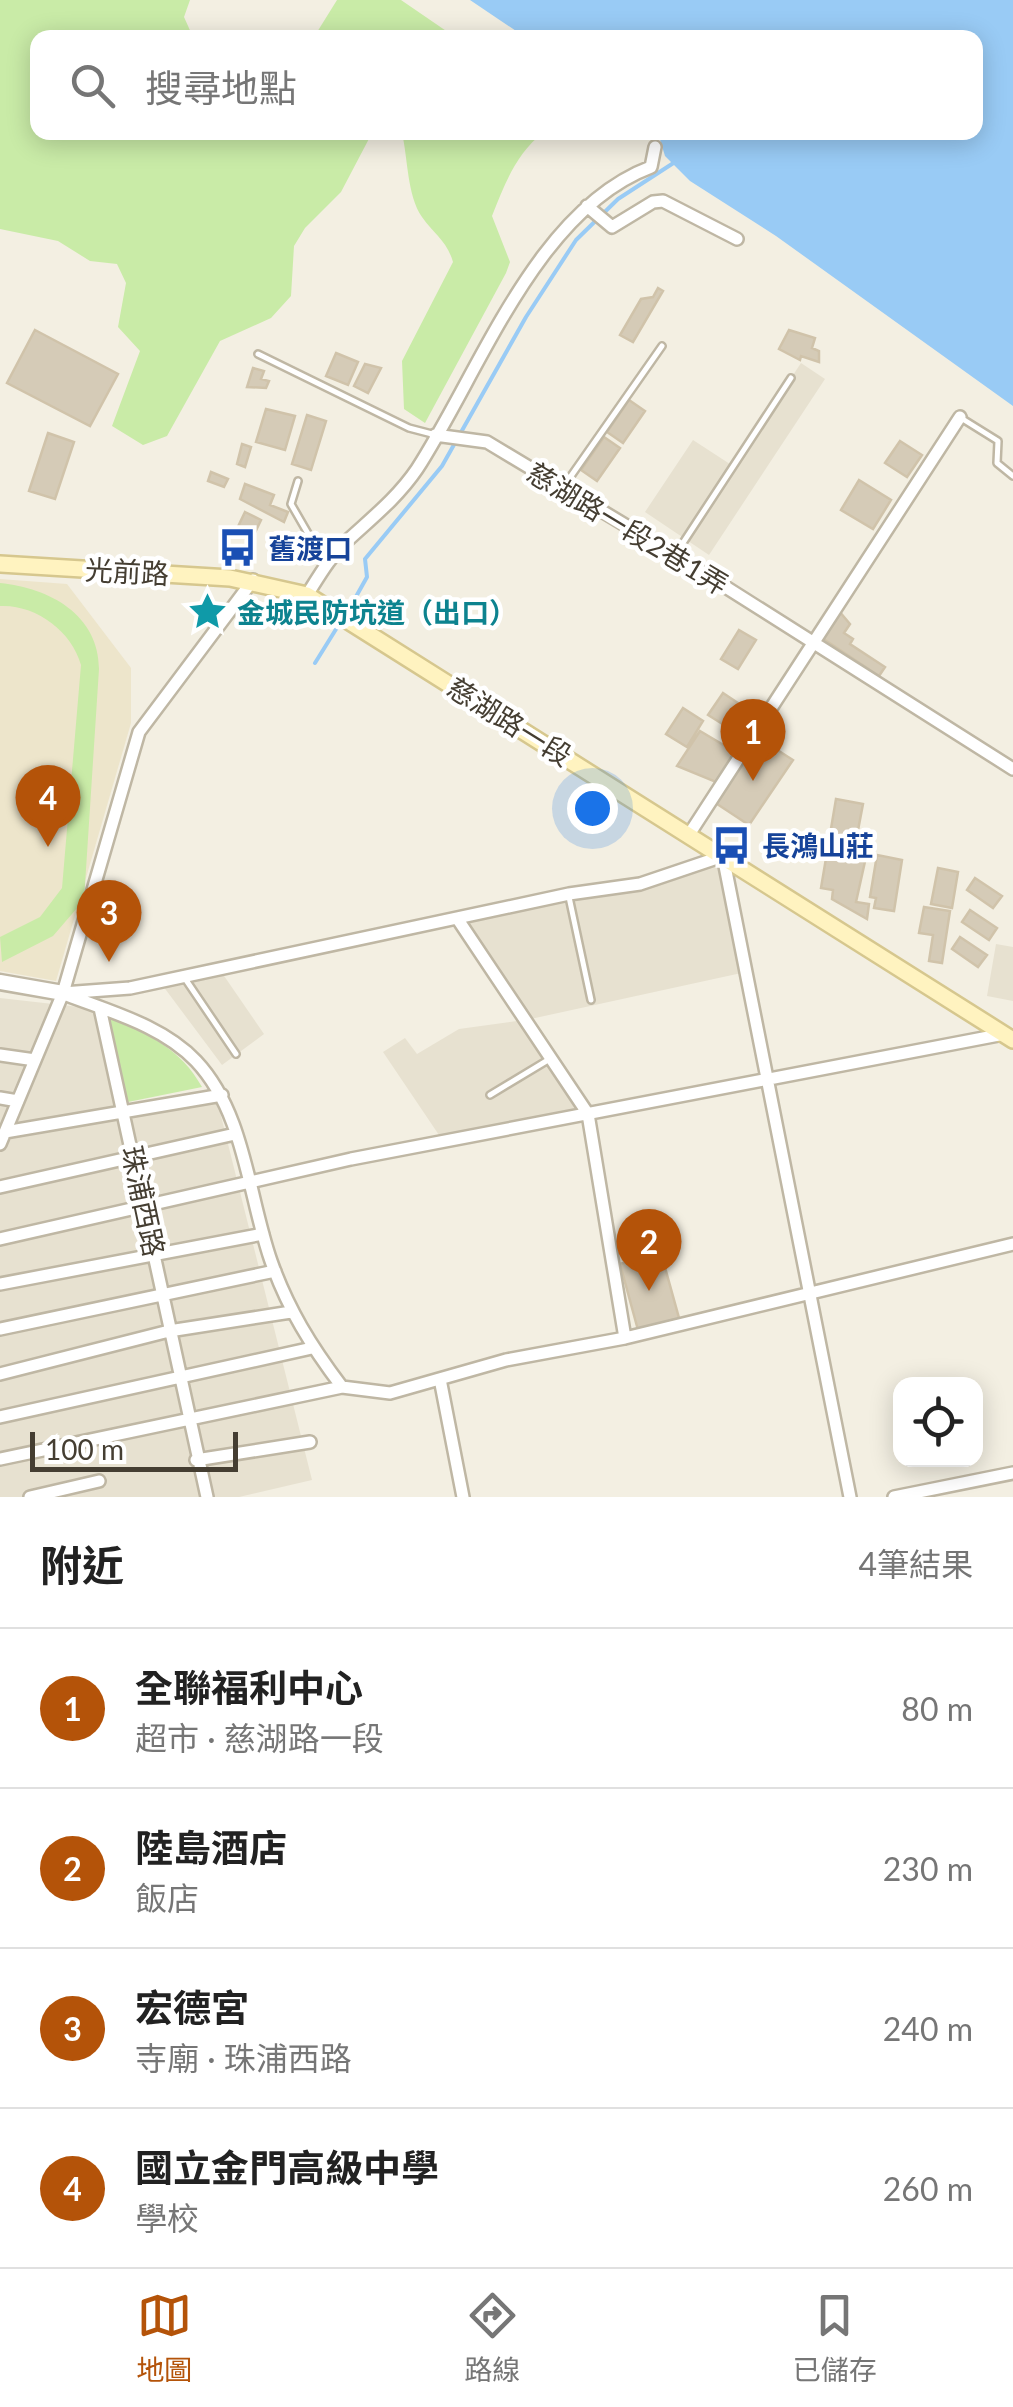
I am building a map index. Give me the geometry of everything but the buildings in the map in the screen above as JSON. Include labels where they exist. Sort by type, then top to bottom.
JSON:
[{"type":"main road","name":"光前路","points":[[0,564],[253,580]]},
{"type":"main road","name":"慈湖路一段","points":[[253,580],[307,595],[1008,1037]]},
{"type":"street","points":[[307,595],[326,566],[401,490],[441,435],[527,283],[589,207],[616,182],[651,167],[655,146]]},
{"type":"street","points":[[589,207],[614,226],[653,202],[664,202],[737,239]]},
{"type":"street","points":[[690,833],[960,417]]},
{"type":"street","name":"慈湖路一段2巷1弄","points":[[441,435],[487,442],[675,555],[1013,769]]},
{"type":"street","points":[[2,1138],[63,993],[139,732],[253,580]]},
{"type":"street","points":[[63,993],[130,988],[568,894],[640,884],[723,856],[850,1497]]},
{"type":"street","points":[[459,920],[588,1114],[624,1338]]},
{"type":"street","points":[[0,982],[63,993],[164,1036],[195,1060],[222,1095],[263,1234],[291,1312],[342,1387]]},
{"type":"street","name":"珠浦西路","points":[[100,1008],[207,1497]]},
{"type":"street","points":[[0,1238],[249,1181],[766,1076],[1008,1037]]},
{"type":"street","points":[[0,1055],[35,1060]]},
{"type":"street","points":[[2,1138],[124,1111],[222,1095]]},
{"type":"street","points":[[0,1098],[18,1101]]},
{"type":"street","points":[[0,1187],[235,1134]]},
{"type":"street","points":[[0,1284],[263,1234]]},
{"type":"street","points":[[0,1459],[342,1387],[390,1394],[506,1360],[624,1338],[1013,1244]]},
{"type":"street","points":[[0,1329],[275,1271]]},
{"type":"street","points":[[0,1374],[169,1330],[291,1312]]},
{"type":"street","points":[[0,1416],[312,1348]]},
{"type":"street","points":[[440,1379],[463,1497]]},
{"type":"street","points":[[196,1460],[310,1442]]},
{"type":"street","points":[[894,1497],[1013,1473]]},
{"type":"street","points":[[30,1497],[99,1481]]},
{"type":"lane","points":[[562,489],[662,346]]},
{"type":"lane","points":[[258,354],[409,428],[441,435]]},
{"type":"lane","points":[[675,555],[791,378]]},
{"type":"lane","points":[[960,417],[998,442],[997,463],[1013,476]]},
{"type":"lane","points":[[298,481],[291,504],[326,566]]},
{"type":"lane","points":[[568,894],[590,1000]]},
{"type":"lane","points":[[184,977],[236,1054]]},
{"type":"lane","points":[[490,1094],[551,1058]]},
{"type":"shaded area","points":[[801,363],[825,379],[709,555],[645,512],[693,440],[733,466]]},
{"type":"shaded area","points":[[0,579],[67,584],[131,668],[131,723],[56,981],[0,971]]},
{"type":"shaded area","points":[[723,856],[746,972],[526,1020],[588,1114],[443,1141],[383,1052],[405,1038],[417,1054],[459,1029],[524,1020],[459,921],[640,884]]},
{"type":"shaded area","points":[[996,944],[1013,947],[1013,1001],[987,996]]},
{"type":"shaded area","points":[[220,970],[264,1034],[222,1065],[160,982]]},
{"type":"shaded area","points":[[0,998],[97,1009],[121,1115],[217,1100],[312,1480],[239,1497],[0,1497]]},
{"type":"green space","points":[[0,0],[190,0],[184,17],[190,30],[30,30],[30,140],[368,140],[341,192],[305,228],[294,246],[291,296],[271,318],[220,341],[167,436],[143,445],[112,426],[140,351],[118,327],[126,283],[117,264],[90,261],[58,241],[0,229]]},
{"type":"green space","points":[[337,0],[401,0],[445,30],[318,30]]},
{"type":"green space","points":[[403,140],[535,140],[518,160],[492,216],[510,262],[506,273],[425,423],[404,409],[402,361],[453,262],[444,243],[417,208]]},
{"type":"green space","points":[[0,583],[53,598],[81,619],[91,633],[99,669],[84,900],[53,936],[2,962],[0,937],[40,917],[62,888],[81,665],[69,641],[50,622],[26,610],[0,606]]},
{"type":"green space","points":[[108,1018],[174,1052],[202,1087],[128,1102]]},
{"type":"water","points":[[470,0],[1013,0],[1013,406],[776,236],[690,181],[665,156],[660,140],[983,140],[983,30],[515,30]]},
{"type":"waterway","points":[[353,602],[367,577],[365,559],[442,466],[526,317],[576,240],[618,199],[675,162]]},
{"type":"waterway","points":[[315,663],[338,626]]},
{"type":"place","name":"舊渡口","points":[[238,548]]},
{"type":"place","name":"金城民防坑道（出口）","points":[[207,612]]},
{"type":"place","name":"全聯福利中心","points":[[753,781]]},
{"type":"place","name":"長鴻山莊","points":[[732,845]]},
{"type":"place","name":"國立金門高級中學","points":[[48,847]]},
{"type":"place","name":"宏德宮","points":[[109,962]]},
{"type":"place","name":"陸島酒店","points":[[649,1291]]}]
